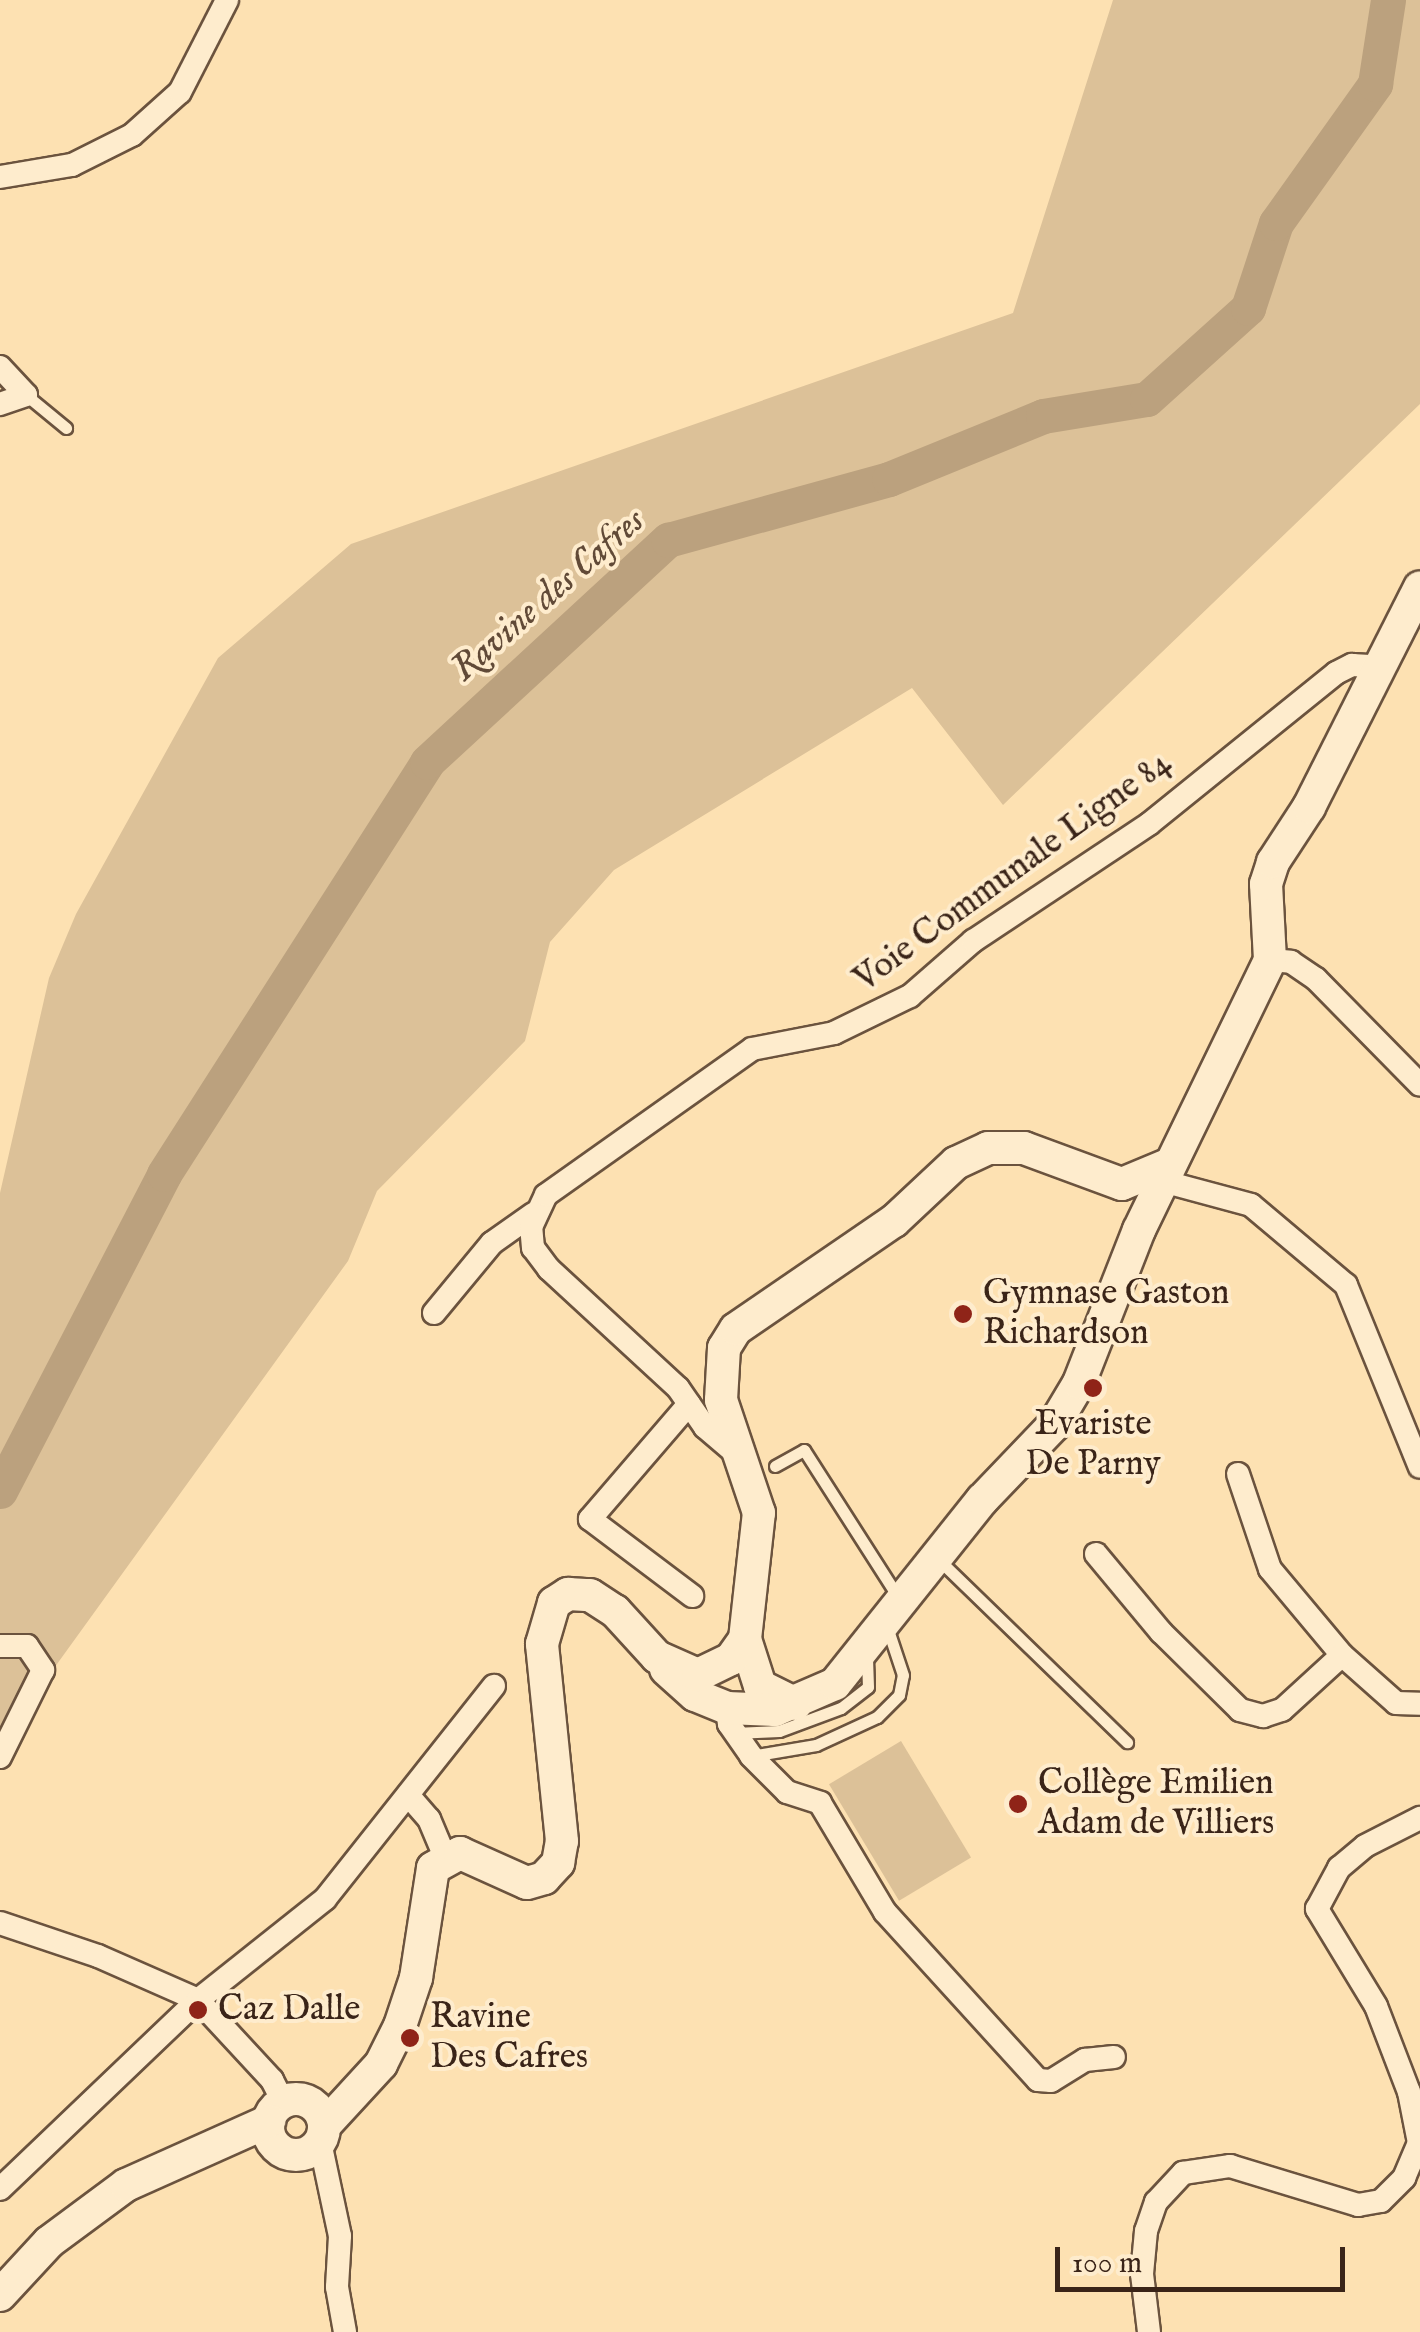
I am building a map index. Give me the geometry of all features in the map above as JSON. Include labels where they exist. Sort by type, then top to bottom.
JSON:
[{"type":"main road","points":[[730,1721],[796,1704],[835,1684],[936,1557],[1054,1425],[1079,1382],[1139,1230],[1270,960],[1266,884],[1273,862],[1308,807],[1374,666],[1420,587]]},
{"type":"main road","points":[[730,1721],[738,1649],[760,1542],[760,1462],[722,1400],[724,1348],[736,1328],[894,1221],[927,1185],[1006,1145],[1122,1184],[1135,1200],[1139,1230]]},
{"type":"main road","points":[[1122,1184],[1166,1172]]},
{"type":"main road","points":[[0,2294],[49,2242],[113,2194],[227,2142],[301,2133],[382,2064],[416,1978],[433,1868],[445,1857],[460,1852],[527,1883],[544,1878],[558,1862],[562,1840],[542,1644],[554,1603],[590,1595],[615,1611],[695,1695],[730,1721]]},
{"type":"main road","points":[[658,1657],[698,1674],[738,1649]]},
{"type":"main road","points":[[738,1649],[760,1686],[796,1704]]},
{"type":"street","points":[[0,177],[72,165],[132,135],[180,92],[227,0]]},
{"type":"street","points":[[0,367],[26,395],[0,404]]},
{"type":"street","name":"Voie Communale Ligne 84","points":[[434,1313],[492,1243],[533,1214],[578,1168],[752,1049],[834,1033],[910,996],[973,941],[1149,824],[1336,673],[1352,665],[1374,666]]},
{"type":"street","points":[[1270,960],[1291,962],[1316,979],[1420,1085]]},
{"type":"street","points":[[1166,1172],[1251,1204],[1346,1285],[1420,1467]]},
{"type":"street","points":[[533,1214],[533,1248],[548,1269],[689,1404],[726,1449],[760,1462]]},
{"type":"street","points":[[689,1404],[590,1519],[692,1596]]},
{"type":"street","points":[[1238,1474],[1270,1569],[1342,1656],[1396,1702],[1420,1704]]},
{"type":"street","points":[[1096,1554],[1160,1632],[1240,1710],[1263,1716],[1282,1710],[1342,1656]]},
{"type":"street","points":[[0,1646],[27,1646],[44,1670],[0,1758]]},
{"type":"street","points":[[0,2189],[198,2000],[325,1899],[494,1686]]},
{"type":"street","points":[[730,1721],[750,1756],[788,1792],[820,1803],[886,1912],[1038,2080],[1051,2081],[1085,2060],[1114,2058]]},
{"type":"street","points":[[408,1795],[429,1819],[445,1857]]},
{"type":"street","points":[[1149,2332],[1142,2274],[1146,2231],[1156,2202],[1183,2173],[1230,2166],[1358,2205],[1381,2201],[1404,2178],[1418,2143],[1410,2092],[1376,2006],[1318,1909],[1339,1868],[1364,1846],[1420,1818]]},
{"type":"street","points":[[0,1923],[98,1956],[198,2000],[272,2080],[301,2133],[340,2236],[337,2287],[346,2332]]},
{"type":"lane","points":[[26,395],[66,428]]},
{"type":"lane","points":[[750,1756],[850,1734],[888,1706],[904,1676],[884,1621],[804,1450],[760,1462]]},
{"type":"lane","points":[[936,1557],[1126,1742]]},
{"type":"lane","points":[[730,1721],[778,1731],[841,1708],[868,1687],[884,1621]]},
{"type":"shaded area","points":[[1113,0],[1420,0],[1420,404],[1003,805],[912,688],[614,870],[550,942],[525,1041],[377,1191],[348,1261],[0,1743],[0,1193],[49,978],[76,914],[218,658],[351,544],[1013,313]]},
{"type":"shaded area","points":[[901,1741],[971,1858],[899,1901],[829,1784]]},
{"type":"waterway","name":"Ravine des Cafres","points":[[0,1491],[164,1174],[427,762],[668,540],[889,479],[1043,416],[1147,399],[1248,308],[1276,223],[1375,84],[1388,0]]},
{"type":"place","name":"Gymnase Gaston Richardson","points":[[963,1314]]},
{"type":"place","name":"Evariste De Parny","points":[[1093,1388]]},
{"type":"place","name":"Collège Emilien Adam de Villiers","points":[[1018,1804]]},
{"type":"place","name":"Caz Dalle","points":[[198,2010]]},
{"type":"place","name":"Ravine Des Cafres","points":[[410,2038]]}]
